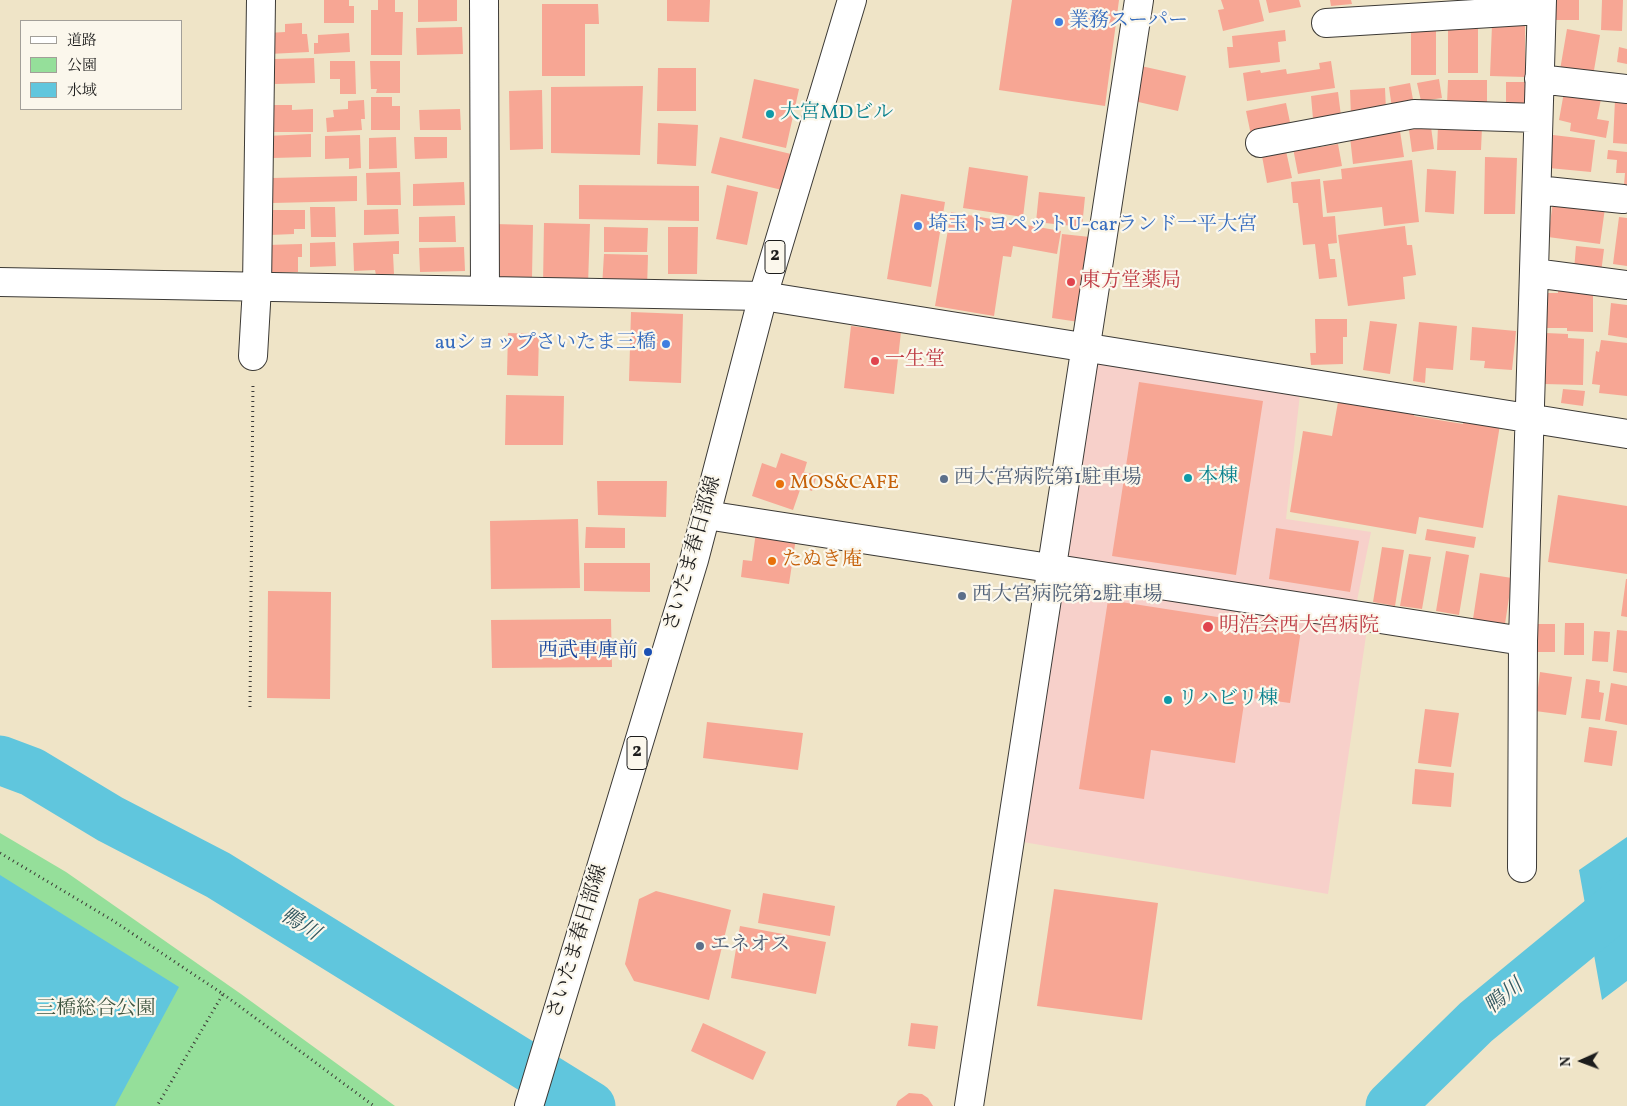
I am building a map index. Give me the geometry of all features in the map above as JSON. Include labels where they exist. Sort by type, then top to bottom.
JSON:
[{"type":"street","points":[[253,356],[257,287],[261,0]]},
{"type":"street","points":[[484,0],[485,291]]},
{"type":"street","name":"さいたま春日部線","points":[[529,1106],[566,989],[706,515],[763,296],[852,0]]},
{"type":"street","points":[[969,1106],[1139,0]]},
{"type":"street","points":[[1326,22],[1541,5],[1523,641],[1522,868]]},
{"type":"street","points":[[1539,78],[1627,89]]},
{"type":"street","points":[[1260,143],[1414,114],[1538,118]]},
{"type":"street","points":[[1536,190],[1623,199]]},
{"type":"street","points":[[1534,273],[1627,285]]},
{"type":"street","points":[[0,282],[763,296],[1627,434]]},
{"type":"street","points":[[706,515],[1523,641]]},
{"type":"path","points":[[250,707],[253,356]]},
{"type":"path","points":[[0,853],[112,920],[223,994],[374,1106]]},
{"type":"path","points":[[157,1106],[223,994]]},
{"type":"shaded area","name":"明浩会西大宮病院","points":[[1098,359],[1300,394],[1286,519],[1371,532],[1352,625],[1367,629],[1328,894],[1023,842]]},
{"type":"green space","name":"三橋総合公園","points":[[0,833],[66,872],[241,994],[395,1106],[0,1106]]},
{"type":"water","points":[[1627,837],[1627,981],[1602,1000],[1579,870]]},
{"type":"water","points":[[0,875],[179,987],[115,1106],[0,1106]]},
{"type":"building","points":[[324,0],[349,0],[349,6],[354,6],[354,23],[324,23]]},
{"type":"building","points":[[378,0],[395,0],[395,12],[403,12],[402,55],[371,55],[371,10],[378,10]]},
{"type":"building","points":[[418,0],[457,0],[457,21],[418,22]]},
{"type":"building","points":[[667,0],[710,0],[709,22],[667,21]]},
{"type":"building","points":[[1012,0],[1119,0],[1105,106],[999,90]]},
{"type":"building","points":[[1221,0],[1259,0],[1264,21],[1223,31],[1218,10],[1224,9]]},
{"type":"building","points":[[1266,0],[1299,0],[1301,7],[1269,13]]},
{"type":"building","points":[[1330,0],[1351,0],[1352,4],[1331,6]]},
{"type":"building","points":[[1555,0],[1579,0],[1579,20],[1555,20]]},
{"type":"building","points":[[1602,0],[1623,0],[1622,31],[1601,30]]},
{"type":"building","points":[[542,4],[598,4],[599,24],[585,24],[585,76],[542,76]]},
{"type":"building","points":[[302,23],[302,34],[307,34],[309,52],[269,54],[268,33],[285,32],[285,24]]},
{"type":"building","points":[[1492,25],[1525,26],[1525,77],[1490,76]]},
{"type":"building","points":[[462,27],[463,54],[417,55],[416,28]]},
{"type":"building","points":[[1448,28],[1478,28],[1478,73],[1448,73]]},
{"type":"building","points":[[1411,29],[1436,29],[1436,75],[1411,75]]},
{"type":"building","points":[[1567,29],[1600,35],[1593,76],[1560,70]]},
{"type":"building","points":[[1285,30],[1286,41],[1278,42],[1280,62],[1229,68],[1227,47],[1233,47],[1232,36]]},
{"type":"building","points":[[349,33],[350,52],[314,54],[314,43],[318,43],[318,35]]},
{"type":"building","points":[[1619,47],[1627,49],[1627,64],[1617,62]]},
{"type":"building","points":[[314,58],[315,83],[275,84],[274,59]]},
{"type":"building","points":[[330,61],[355,61],[356,94],[340,94],[340,79],[330,79]]},
{"type":"building","points":[[370,61],[400,61],[400,93],[376,93],[377,89],[371,89]]},
{"type":"building","points":[[1331,61],[1335,88],[1247,101],[1243,73],[1260,70],[1261,73],[1286,69],[1287,74],[1320,69],[1319,63]]},
{"type":"building","points":[[1141,66],[1186,76],[1178,111],[1134,101]]},
{"type":"building","points":[[658,68],[696,68],[696,111],[657,111]]},
{"type":"building","name":"大宮MDビル","points":[[754,79],[799,89],[786,148],[742,138]]},
{"type":"building","points":[[1439,79],[1442,98],[1421,101],[1417,83]]},
{"type":"building","points":[[1448,80],[1487,80],[1487,104],[1447,104]]},
{"type":"building","points":[[1506,82],[1527,82],[1527,107],[1506,106]]},
{"type":"building","points":[[1410,83],[1414,105],[1392,108],[1389,87]]},
{"type":"building","points":[[643,86],[640,155],[551,153],[551,87]]},
{"type":"building","points":[[1385,88],[1386,111],[1351,116],[1350,90]]},
{"type":"building","points":[[542,90],[543,149],[510,150],[509,91]]},
{"type":"building","points":[[1338,92],[1341,116],[1313,119],[1311,96]]},
{"type":"building","points":[[1564,92],[1601,99],[1597,119],[1609,121],[1606,138],[1570,131],[1571,123],[1559,120]]},
{"type":"building","points":[[371,97],[392,97],[392,106],[400,106],[400,130],[371,130]]},
{"type":"building","points":[[364,100],[365,119],[361,119],[362,130],[327,132],[326,118],[334,117],[333,110],[348,109],[348,101]]},
{"type":"building","points":[[1615,100],[1627,100],[1627,144],[1613,143]]},
{"type":"building","points":[[1286,103],[1291,127],[1251,135],[1246,111]]},
{"type":"building","points":[[268,105],[292,105],[292,110],[313,109],[313,132],[269,132]]},
{"type":"building","points":[[460,109],[461,130],[420,130],[419,110]]},
{"type":"building","points":[[658,123],[698,125],[696,166],[657,164]]},
{"type":"building","points":[[1438,126],[1482,127],[1481,150],[1437,150]]},
{"type":"building","points":[[1431,127],[1434,149],[1412,152],[1409,130]]},
{"type":"building","points":[[1400,131],[1404,157],[1353,164],[1350,137]]},
{"type":"building","points":[[311,134],[311,157],[272,158],[266,136]]},
{"type":"building","points":[[360,135],[361,168],[349,169],[349,158],[325,159],[325,136]]},
{"type":"building","points":[[1553,135],[1595,140],[1591,172],[1549,168]]},
{"type":"building","points":[[396,137],[397,168],[369,169],[369,138]]},
{"type":"building","points":[[414,137],[447,137],[447,158],[415,159]]},
{"type":"building","points":[[720,137],[791,154],[782,190],[711,173]]},
{"type":"building","points":[[1314,144],[1314,148],[1338,144],[1342,166],[1298,174],[1293,148]]},
{"type":"building","points":[[1608,150],[1627,152],[1627,185],[1624,185],[1625,173],[1616,173],[1617,160],[1607,159]]},
{"type":"building","points":[[1286,151],[1292,178],[1267,183],[1262,156]]},
{"type":"building","points":[[1485,157],[1517,158],[1515,214],[1484,214]]},
{"type":"building","points":[[1412,160],[1419,222],[1384,226],[1382,207],[1327,213],[1323,181],[1342,179],[1341,169]]},
{"type":"building","points":[[969,167],[1028,176],[1023,217],[963,208]]},
{"type":"building","points":[[1427,169],[1456,171],[1454,214],[1425,212]]},
{"type":"building","points":[[400,172],[401,205],[367,205],[366,173]]},
{"type":"building","points":[[357,176],[357,201],[272,203],[272,178]]},
{"type":"building","points":[[1320,179],[1323,217],[1335,216],[1337,243],[1328,244],[1330,259],[1335,259],[1337,277],[1319,279],[1315,244],[1303,245],[1298,203],[1293,203],[1291,182]]},
{"type":"building","points":[[464,182],[465,205],[413,206],[413,184]]},
{"type":"building","points":[[579,185],[699,186],[699,221],[579,219]]},
{"type":"building","points":[[727,185],[758,192],[747,245],[716,239]]},
{"type":"building","points":[[1039,192],[1085,197],[1082,227],[1036,222]]},
{"type":"building","points":[[901,194],[945,202],[931,287],[887,279]]},
{"type":"building","points":[[1553,202],[1605,208],[1600,244],[1548,237]]},
{"type":"building","points":[[310,207],[335,207],[336,237],[311,237]]},
{"type":"building","points":[[398,209],[399,234],[364,235],[364,210]]},
{"type":"building","points":[[269,210],[305,210],[305,229],[294,229],[294,234],[270,235]]},
{"type":"building","points":[[951,212],[1061,231],[1057,254],[1013,246],[1011,257],[1003,256],[994,316],[935,306]]},
{"type":"building","points":[[455,216],[456,242],[419,242],[419,217]]},
{"type":"building","points":[[1619,217],[1627,218],[1627,266],[1613,264]]},
{"type":"building","points":[[544,223],[590,224],[588,285],[543,285]]},
{"type":"building","points":[[494,224],[533,225],[532,277],[494,277]]},
{"type":"building","points":[[1405,226],[1407,245],[1412,245],[1416,275],[1403,277],[1405,299],[1348,306],[1338,235]]},
{"type":"building","points":[[604,227],[648,228],[647,252],[604,252]]},
{"type":"building","points":[[668,227],[698,227],[697,274],[668,274]]},
{"type":"building","points":[[1062,234],[1090,237],[1079,322],[1052,318]]},
{"type":"building","points":[[399,241],[399,254],[393,254],[394,274],[376,275],[375,270],[354,271],[353,243]]},
{"type":"building","points":[[335,242],[336,266],[310,267],[310,243]]},
{"type":"building","points":[[302,244],[302,257],[298,257],[298,272],[268,273],[267,245]]},
{"type":"building","points":[[1576,246],[1604,249],[1601,273],[1574,270]]},
{"type":"building","points":[[464,247],[465,271],[420,272],[419,248]]},
{"type":"building","points":[[604,254],[648,255],[647,288],[602,287]]},
{"type":"building","points":[[1558,290],[1593,291],[1593,332],[1567,331],[1567,328],[1547,328],[1547,293],[1558,293]]},
{"type":"building","points":[[1611,303],[1627,305],[1627,338],[1608,335]]},
{"type":"building","points":[[631,312],[683,314],[681,383],[629,381]]},
{"type":"building","points":[[1315,319],[1347,319],[1347,337],[1343,337],[1343,364],[1311,365],[1310,353],[1316,353]]},
{"type":"building","points":[[1370,321],[1397,324],[1390,374],[1363,370]]},
{"type":"building","points":[[1419,322],[1457,326],[1453,370],[1426,368],[1425,383],[1413,381]]},
{"type":"building","points":[[851,326],[901,332],[894,394],[844,388]]},
{"type":"building","points":[[1472,327],[1516,331],[1512,370],[1484,368],[1485,361],[1470,360]]},
{"type":"building","points":[[508,333],[539,334],[538,376],[507,375]]},
{"type":"building","points":[[1546,333],[1568,334],[1568,338],[1584,339],[1583,385],[1544,384]]},
{"type":"building","points":[[1601,340],[1627,343],[1627,396],[1599,393],[1600,385],[1592,384],[1596,351],[1599,352]]},
{"type":"building","name":"本棟","points":[[1139,382],[1263,401],[1236,575],[1112,556]]},
{"type":"building","points":[[1563,389],[1585,391],[1583,406],[1561,403]]},
{"type":"building","points":[[506,395],[564,396],[563,445],[505,445]]},
{"type":"building","points":[[1354,400],[1415,410],[1414,416],[1463,424],[1464,418],[1500,425],[1483,528],[1419,517],[1416,534],[1290,512],[1303,431],[1332,436],[1338,402],[1354,405]]},
{"type":"building","points":[[781,453],[807,462],[804,472],[817,475],[812,491],[801,487],[793,510],[752,496],[762,463],[776,468]]},
{"type":"building","points":[[597,481],[667,481],[666,517],[598,515]]},
{"type":"building","points":[[1558,495],[1627,506],[1627,574],[1548,562]]},
{"type":"building","points":[[578,519],[580,588],[491,589],[490,521]]},
{"type":"building","points":[[586,527],[625,528],[625,548],[585,548]]},
{"type":"building","points":[[1276,528],[1359,541],[1350,592],[1269,579]]},
{"type":"building","points":[[1427,529],[1476,537],[1474,548],[1425,540]]},
{"type":"building","points":[[756,532],[796,538],[789,584],[741,577],[743,560],[752,561]]},
{"type":"building","points":[[1382,547],[1404,550],[1395,606],[1373,602]]},
{"type":"building","points":[[1446,551],[1469,555],[1459,615],[1436,611]]},
{"type":"building","points":[[1409,554],[1431,557],[1422,609],[1400,606]]},
{"type":"building","points":[[584,563],[650,563],[650,592],[584,591]]},
{"type":"building","points":[[1480,573],[1512,578],[1505,624],[1473,619]]},
{"type":"building","points":[[1627,579],[1627,617],[1621,616]]},
{"type":"building","points":[[268,591],[331,592],[330,699],[267,698]]},
{"type":"building","name":"リハビリ棟","points":[[1108,600],[1301,630],[1290,703],[1245,697],[1235,763],[1151,750],[1144,799],[1079,789]]},
{"type":"building","points":[[611,619],[612,667],[492,668],[491,620]]},
{"type":"building","points":[[1565,623],[1584,623],[1584,655],[1564,655]]},
{"type":"building","points":[[1536,624],[1555,624],[1555,652],[1536,652]]},
{"type":"building","points":[[1617,630],[1627,631],[1627,673],[1613,671]]},
{"type":"building","points":[[1594,631],[1610,632],[1608,662],[1592,661]]},
{"type":"building","points":[[1540,672],[1572,677],[1566,715],[1535,711]]},
{"type":"building","points":[[1586,679],[1600,681],[1599,692],[1604,693],[1600,720],[1581,718]]},
{"type":"building","points":[[1611,683],[1627,686],[1627,725],[1605,721]]},
{"type":"building","points":[[1425,709],[1459,713],[1451,767],[1418,763]]},
{"type":"building","points":[[707,722],[803,733],[798,770],[703,758]]},
{"type":"building","points":[[1589,727],[1617,731],[1612,766],[1584,762]]},
{"type":"building","points":[[1415,769],[1454,773],[1451,807],[1412,804]]},
{"type":"building","points":[[1054,889],[1158,903],[1142,1020],[1037,1006]]},
{"type":"building","points":[[656,891],[731,910],[709,1000],[634,981],[625,964],[639,899]]},
{"type":"building","points":[[763,893],[835,906],[830,936],[758,923]]},
{"type":"building","points":[[740,926],[826,942],[816,994],[731,978]]},
{"type":"building","points":[[703,1023],[766,1052],[753,1080],[691,1051]]},
{"type":"building","points":[[911,1023],[938,1026],[935,1049],[908,1046]]},
{"type":"building","points":[[909,1093],[922,1094],[928,1098],[933,1106],[896,1106],[898,1101]]},
{"type":"waterway","name":"鴨川","points":[[0,760],[32,772],[110,819],[218,875],[591,1106]]},
{"type":"waterway","name":"鴨川","points":[[1390,1106],[1476,1022],[1627,898]]},
{"type":"place","name":"業務スーパー","points":[[1059,22]]},
{"type":"place","name":"大宮MDビル","points":[[770,114]]},
{"type":"place","name":"埼玉トヨペットU-carランド一平大宮","points":[[918,226]]},
{"type":"place","name":"東方堂薬局","points":[[1071,282]]},
{"type":"place","name":"auショップさいたま三橋","points":[[666,344]]},
{"type":"place","name":"一生堂","points":[[875,361]]},
{"type":"place","name":"本棟","points":[[1188,478]]},
{"type":"place","name":"西大宮病院第1駐車場","points":[[944,479]]},
{"type":"place","name":"MOS&CAFE","points":[[780,484]]},
{"type":"place","name":"たぬき庵","points":[[772,561]]},
{"type":"place","name":"西大宮病院第2駐車場","points":[[962,596]]},
{"type":"place","name":"明浩会西大宮病院","points":[[1208,627]]},
{"type":"place","name":"西武車庫前","points":[[648,652]]},
{"type":"place","name":"リハビリ棟","points":[[1168,700]]},
{"type":"place","name":"エネオス","points":[[700,946]]}]
